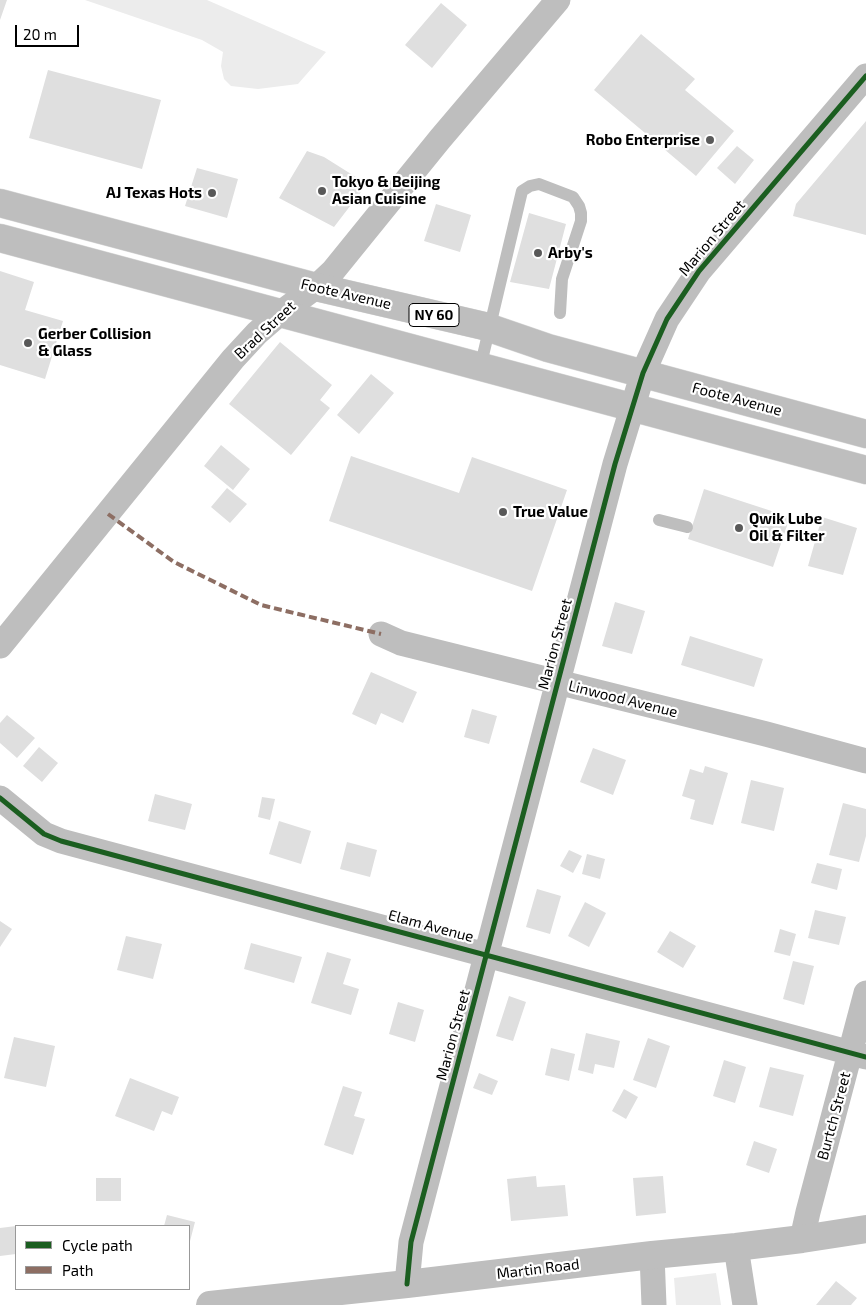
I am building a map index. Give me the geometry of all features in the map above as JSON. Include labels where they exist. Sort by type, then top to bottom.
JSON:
[{"type":"main road","name":"Foote Avenue","points":[[0,202],[316,287],[489,328],[548,348],[866,434]]},
{"type":"main road","name":"NY 60","points":[[0,238],[866,470]]},
{"type":"main road","name":"Martin Road","points":[[210,1305],[244,1303],[652,1255],[736,1247],[866,1229]]},
{"type":"street","name":"Brad Street","points":[[0,646],[233,359],[257,333],[316,287],[338,264],[440,139],[558,0]]},
{"type":"street","name":"Marion Street","points":[[408,1284],[411,1242],[615,464],[643,373],[668,319],[699,271],[866,76]]},
{"type":"street","name":"Linwood Avenue","points":[[381,634],[402,643],[766,734],[866,761]]},
{"type":"street","name":"Elam Avenue","points":[[0,798],[44,834],[61,841],[858,1055]]},
{"type":"street","name":"Burtch Street","points":[[802,1239],[808,1212],[858,1055],[866,992]]},
{"type":"street","points":[[736,1247],[745,1305]]},
{"type":"street","points":[[652,1255],[654,1305]]},
{"type":"lane","points":[[480,368],[522,191],[530,186],[539,184],[573,197],[581,213],[581,221],[562,279],[560,314]]},
{"type":"lane","points":[[659,520],[687,527]]},
{"type":"shaded area","points":[[85,0],[207,0],[326,52],[298,84],[258,89],[231,86],[224,79],[221,66],[223,52],[202,40]]},
{"type":"shaded area","points":[[716,1273],[721,1305],[676,1305],[674,1278]]},
{"type":"building","points":[[0,0],[7,0],[0,20]]},
{"type":"building","points":[[441,3],[467,25],[432,68],[405,45]]},
{"type":"building","points":[[641,34],[695,79],[685,90],[734,131],[696,176],[594,90]]},
{"type":"building","points":[[48,70],[161,100],[142,169],[29,138]]},
{"type":"building","points":[[866,121],[866,235],[793,216],[796,204]]},
{"type":"building","points":[[737,146],[754,160],[735,184],[717,168]]},
{"type":"building","name":"Tokyo & Beijing Asian Cuisine","points":[[307,151],[324,157],[367,184],[334,227],[279,198]]},
{"type":"building","name":"AJ Texas Hots","points":[[197,168],[238,179],[227,218],[185,206]]},
{"type":"building","points":[[436,204],[471,215],[460,252],[424,241]]},
{"type":"building","name":"Arby's","points":[[529,213],[566,224],[549,289],[510,282]]},
{"type":"building","name":"Gerber Collision & Glass","points":[[0,271],[34,282],[25,310],[63,321],[45,379],[0,365]]},
{"type":"building","points":[[280,342],[332,385],[320,400],[330,408],[291,455],[229,404]]},
{"type":"building","points":[[371,374],[394,393],[359,434],[337,415]]},
{"type":"building","points":[[221,445],[250,469],[233,490],[204,466]]},
{"type":"building","points":[[351,456],[459,493],[472,457],[567,490],[532,591],[329,521]]},
{"type":"building","points":[[227,488],[247,504],[230,523],[211,507]]},
{"type":"building","name":"Qwik Lube Oil & Filter","points":[[704,489],[790,517],[773,567],[688,539]]},
{"type":"building","points":[[822,517],[857,528],[843,575],[808,566]]},
{"type":"building","points":[[615,602],[645,611],[632,654],[602,646]]},
{"type":"building","points":[[690,636],[763,659],[754,687],[681,665]]},
{"type":"building","points":[[371,672],[417,692],[403,723],[381,713],[376,725],[352,714]]},
{"type":"building","points":[[472,709],[497,716],[489,744],[464,737]]},
{"type":"building","points":[[7,715],[35,738],[17,758],[0,743],[0,723]]},
{"type":"building","points":[[39,747],[58,763],[42,782],[23,766]]},
{"type":"building","points":[[593,748],[626,760],[613,795],[580,782]]},
{"type":"building","points":[[705,766],[728,773],[713,825],[690,819],[695,800],[682,796],[690,769],[703,773]]},
{"type":"building","points":[[751,780],[784,788],[774,831],[741,823]]},
{"type":"building","points":[[155,794],[192,804],[185,830],[148,821]]},
{"type":"building","points":[[262,797],[275,799],[270,820],[258,817]]},
{"type":"building","points":[[843,803],[866,809],[866,836],[859,862],[829,855]]},
{"type":"building","points":[[279,821],[311,831],[301,864],[269,854]]},
{"type":"building","points":[[347,842],[377,850],[370,877],[340,869]]},
{"type":"building","points":[[569,850],[582,856],[573,873],[560,866]]},
{"type":"building","points":[[587,854],[605,859],[600,879],[582,874]]},
{"type":"building","points":[[817,863],[842,869],[837,890],[811,883]]},
{"type":"building","points":[[537,889],[561,896],[550,934],[526,927]]},
{"type":"building","points":[[585,902],[606,913],[589,947],[568,936]]},
{"type":"building","points":[[815,910],[846,917],[839,945],[808,938]]},
{"type":"building","points":[[0,921],[12,929],[0,947]]},
{"type":"building","points":[[780,929],[796,934],[790,956],[774,952]]},
{"type":"building","points":[[670,931],[696,946],[683,968],[657,952]]},
{"type":"building","points":[[126,936],[162,944],[153,979],[117,970]]},
{"type":"building","points":[[251,943],[302,957],[294,983],[244,969]]},
{"type":"building","points":[[327,952],[351,959],[343,984],[359,989],[351,1015],[311,1003]]},
{"type":"building","points":[[793,961],[814,966],[804,1005],[783,999]]},
{"type":"building","points":[[509,996],[526,1002],[513,1041],[496,1036]]},
{"type":"building","points":[[398,1002],[424,1010],[415,1042],[389,1034]]},
{"type":"building","points":[[586,1033],[620,1041],[614,1068],[595,1064],[593,1074],[578,1070]]},
{"type":"building","points":[[14,1037],[55,1046],[46,1087],[4,1078]]},
{"type":"building","points":[[648,1038],[670,1046],[656,1088],[633,1080]]},
{"type":"building","points":[[551,1048],[575,1054],[569,1081],[545,1075]]},
{"type":"building","points":[[724,1060],[746,1067],[735,1103],[713,1096]]},
{"type":"building","points":[[770,1067],[804,1075],[793,1116],[759,1107]]},
{"type":"building","points":[[479,1073],[498,1081],[492,1095],[473,1088]]},
{"type":"building","points":[[130,1078],[179,1097],[172,1115],[162,1111],[154,1131],[115,1116]]},
{"type":"building","points":[[343,1086],[362,1092],[354,1116],[365,1119],[353,1155],[324,1145]]},
{"type":"building","points":[[624,1089],[638,1097],[626,1119],[612,1111]]},
{"type":"building","points":[[754,1141],[777,1149],[769,1173],[746,1165]]},
{"type":"building","points":[[536,1176],[537,1187],[565,1185],[568,1216],[511,1221],[507,1179]]},
{"type":"building","points":[[663,1176],[666,1213],[636,1216],[633,1178]]},
{"type":"building","points":[[96,1178],[121,1178],[121,1201],[96,1201]]},
{"type":"building","points":[[167,1215],[195,1222],[190,1241],[190,1225],[164,1225]]},
{"type":"building","points":[[15,1226],[15,1254],[0,1256],[0,1228]]},
{"type":"building","points":[[836,1281],[857,1298],[851,1305],[816,1305]]},
{"type":"marked path","points":[[108,514],[174,562],[261,605],[381,634]]},
{"type":"cycle path","points":[[407,1284],[411,1242],[615,464],[643,373],[667,319],[699,271],[866,76]]},
{"type":"cycle path","points":[[0,798],[44,834],[61,841],[866,1057]]},
{"type":"place","name":"Robo Enterprise","points":[[710,140]]},
{"type":"place","name":"Tokyo & Beijing Asian Cuisine","points":[[322,191]]},
{"type":"place","name":"AJ Texas Hots","points":[[212,193]]},
{"type":"place","name":"Arby's","points":[[538,253]]},
{"type":"place","name":"Gerber Collision & Glass","points":[[28,343]]},
{"type":"place","name":"True Value","points":[[503,512]]},
{"type":"place","name":"Qwik Lube Oil & Filter","points":[[739,528]]}]
